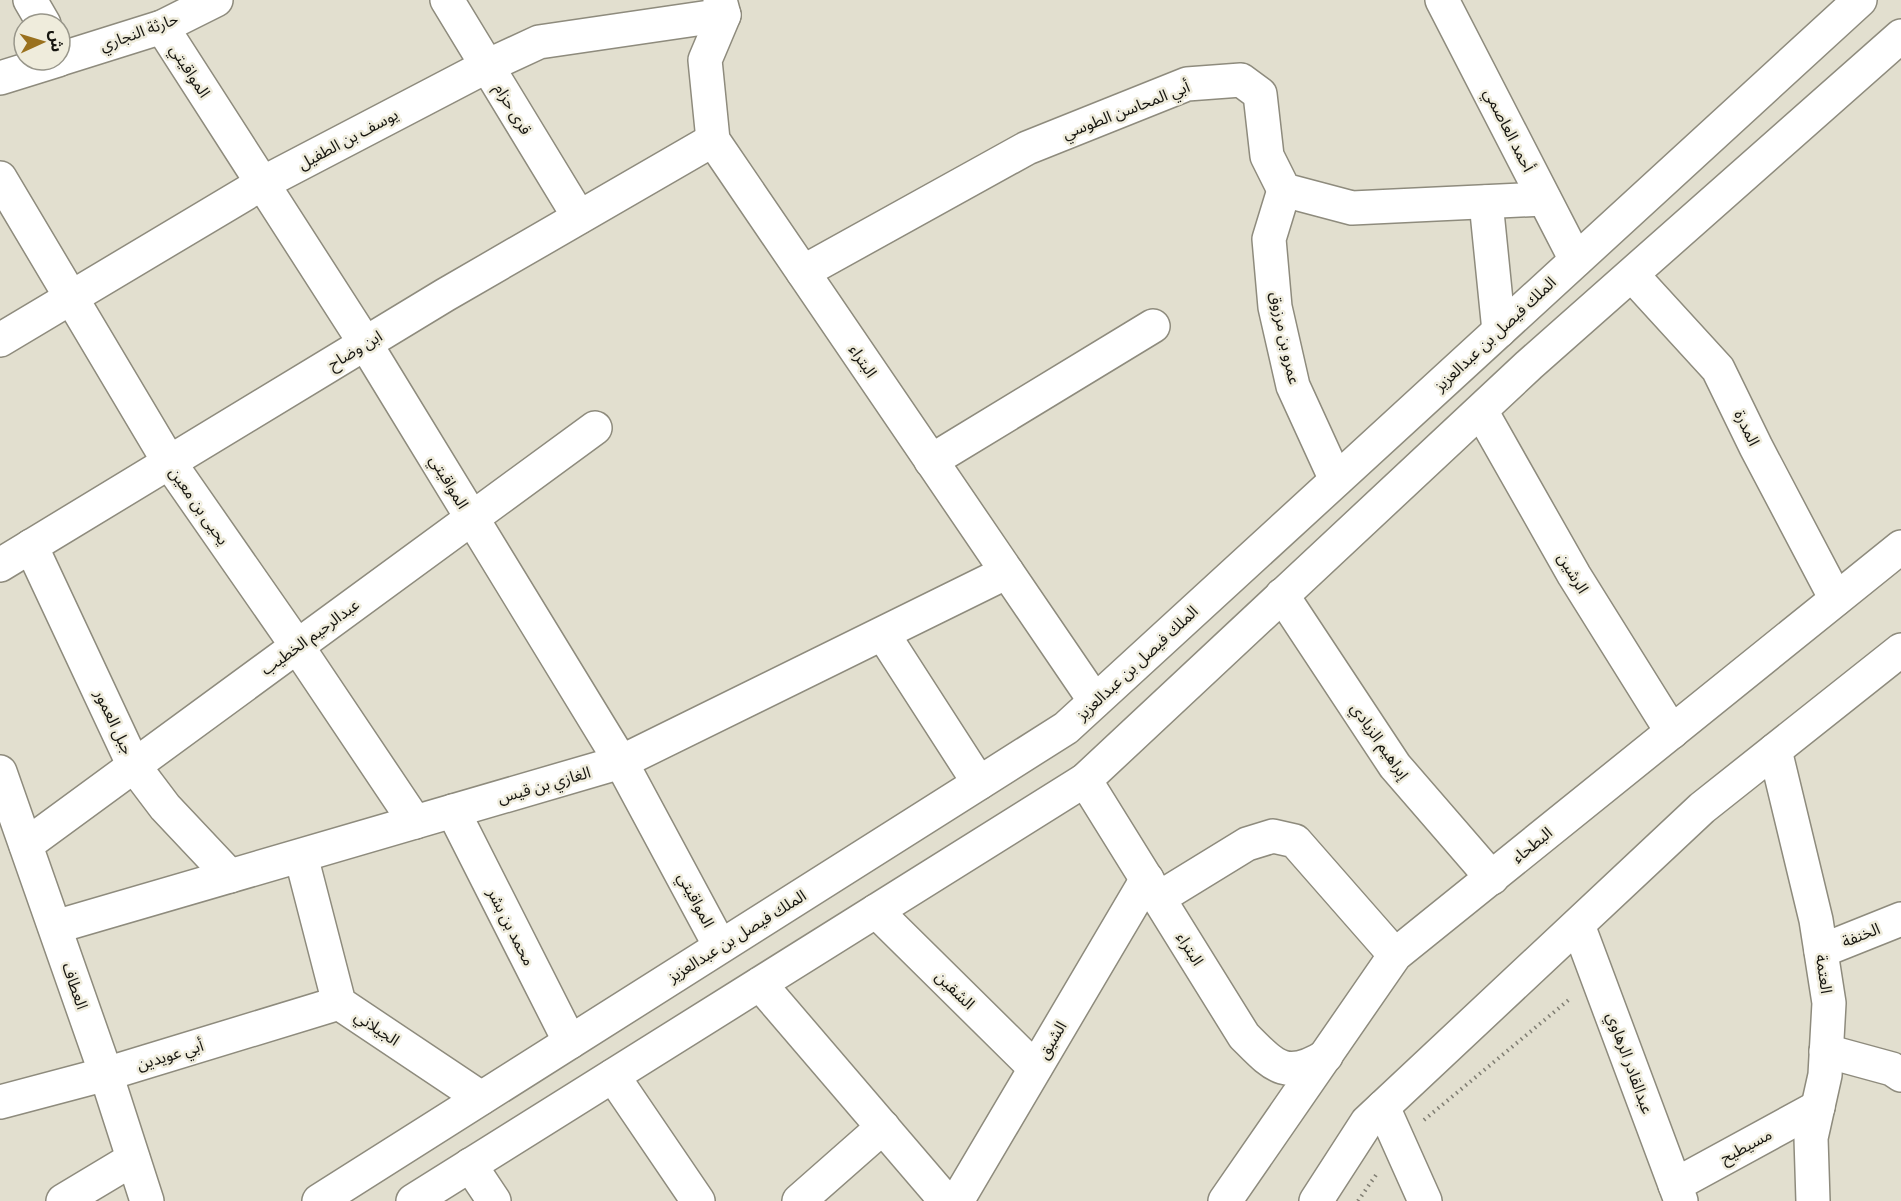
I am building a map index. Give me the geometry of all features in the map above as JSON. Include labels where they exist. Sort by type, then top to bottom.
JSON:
[{"type":"street","name":"حارثة النجاري","points":[[72,54],[162,27],[216,0]]},
{"type":"street","name":"قرى حزام","points":[[447,0],[579,217]]},
{"type":"street","name":"أحمد العاصمي","points":[[1442,0],[1576,260]]},
{"type":"street","name":"الملك فيصل بن عبدالعزيز","points":[[320,1201],[1066,728],[1860,0]]},
{"type":"street","name":"يوسف بن الطفيل","points":[[0,340],[263,183],[487,66],[539,42],[722,8]]},
{"type":"street","name":"البتراء","points":[[722,8],[705,60],[713,140],[1095,702]]},
{"type":"street","name":"المواقيتي","points":[[162,27],[365,344],[621,762],[720,946]]},
{"type":"street","points":[[413,1201],[1085,780],[1481,411],[1901,36]]},
{"type":"street","name":"حارثة النجاري","points":[[0,78],[17,72]]},
{"type":"street","name":"أبي المحاسن الطوسي","points":[[803,273],[1027,148],[1186,84],[1241,80],[1260,94],[1267,156],[1284,190]]},
{"type":"street","name":"ابن وضاح","points":[[0,565],[365,344],[713,140]]},
{"type":"street","name":"يحيى بن معين","points":[[0,178],[169,462],[297,646],[415,822]]},
{"type":"street","points":[[1284,190],[1352,208],[1544,199]]},
{"type":"street","name":"عمرو بن مرزوق","points":[[1284,190],[1269,239],[1275,307],[1293,386],[1336,480]]},
{"type":"street","points":[[1486,202],[1499,331]]},
{"type":"street","name":"المدرة","points":[[1632,275],[1718,369],[1836,599]]},
{"type":"street","points":[[931,461],[1153,326]]},
{"type":"street","name":"الرشين","points":[[1481,411],[1574,575],[1672,732]]},
{"type":"street","name":"عبدالرحيم الخطيب","points":[[26,845],[595,428]]},
{"type":"street","name":"جبل العمور","points":[[31,546],[134,766],[165,807],[230,876]]},
{"type":"street","name":"البطحاء","points":[[1225,1201],[1395,955],[1901,547]]},
{"type":"street","name":"الغازي بن قيس","points":[[55,927],[621,762],[1007,572]]},
{"type":"street","name":"إبراهيم الزيادي","points":[[1282,595],[1395,766],[1492,878]]},
{"type":"street","points":[[883,634],[979,783]]},
{"type":"street","points":[[1316,1201],[1367,1122],[1702,808],[1901,650]]},
{"type":"street","name":"العتمة","points":[[1775,750],[1816,920],[1829,1003],[1825,1075],[1811,1138],[1813,1201]]},
{"type":"street","name":"العطاف","points":[[0,772],[106,1074],[147,1201]]},
{"type":"street","name":"البتراء","points":[[1085,780],[1244,1036],[1270,1062],[1289,1069],[1307,1067],[1326,1056]]},
{"type":"street","name":"محمد بن بشر","points":[[453,811],[570,1042]]},
{"type":"street","points":[[1153,889],[1247,844],[1273,836],[1295,841],[1395,955]]},
{"type":"street","name":"الجيلاني","points":[[301,856],[339,1003],[481,1098]]},
{"type":"street","name":"الشيق","points":[[957,1201],[1035,1068],[1153,889]]},
{"type":"street","name":"الشقين","points":[[876,911],[1035,1068]]},
{"type":"street","name":"الخنفة","points":[[1821,951],[1901,918]]},
{"type":"street","name":"عبدالقادر الرهاوي","points":[[1578,925],[1678,1193]]},
{"type":"street","points":[[760,984],[946,1201]]},
{"type":"street","name":"أبي عويدين","points":[[0,1102],[106,1074],[339,1003]]},
{"type":"street","points":[[1826,1051],[1892,1069],[1901,1076]]},
{"type":"street","points":[[613,1076],[698,1201]]},
{"type":"street","points":[[1383,1107],[1425,1201]]},
{"type":"street","name":"مسيطيح","points":[[1678,1193],[1818,1107]]},
{"type":"street","points":[[799,1201],[883,1127]]},
{"type":"street","points":[[63,1201],[133,1159]]},
{"type":"street","points":[[470,1166],[494,1201]]},
{"type":"path","points":[[1398,1141],[1597,976]]}]
